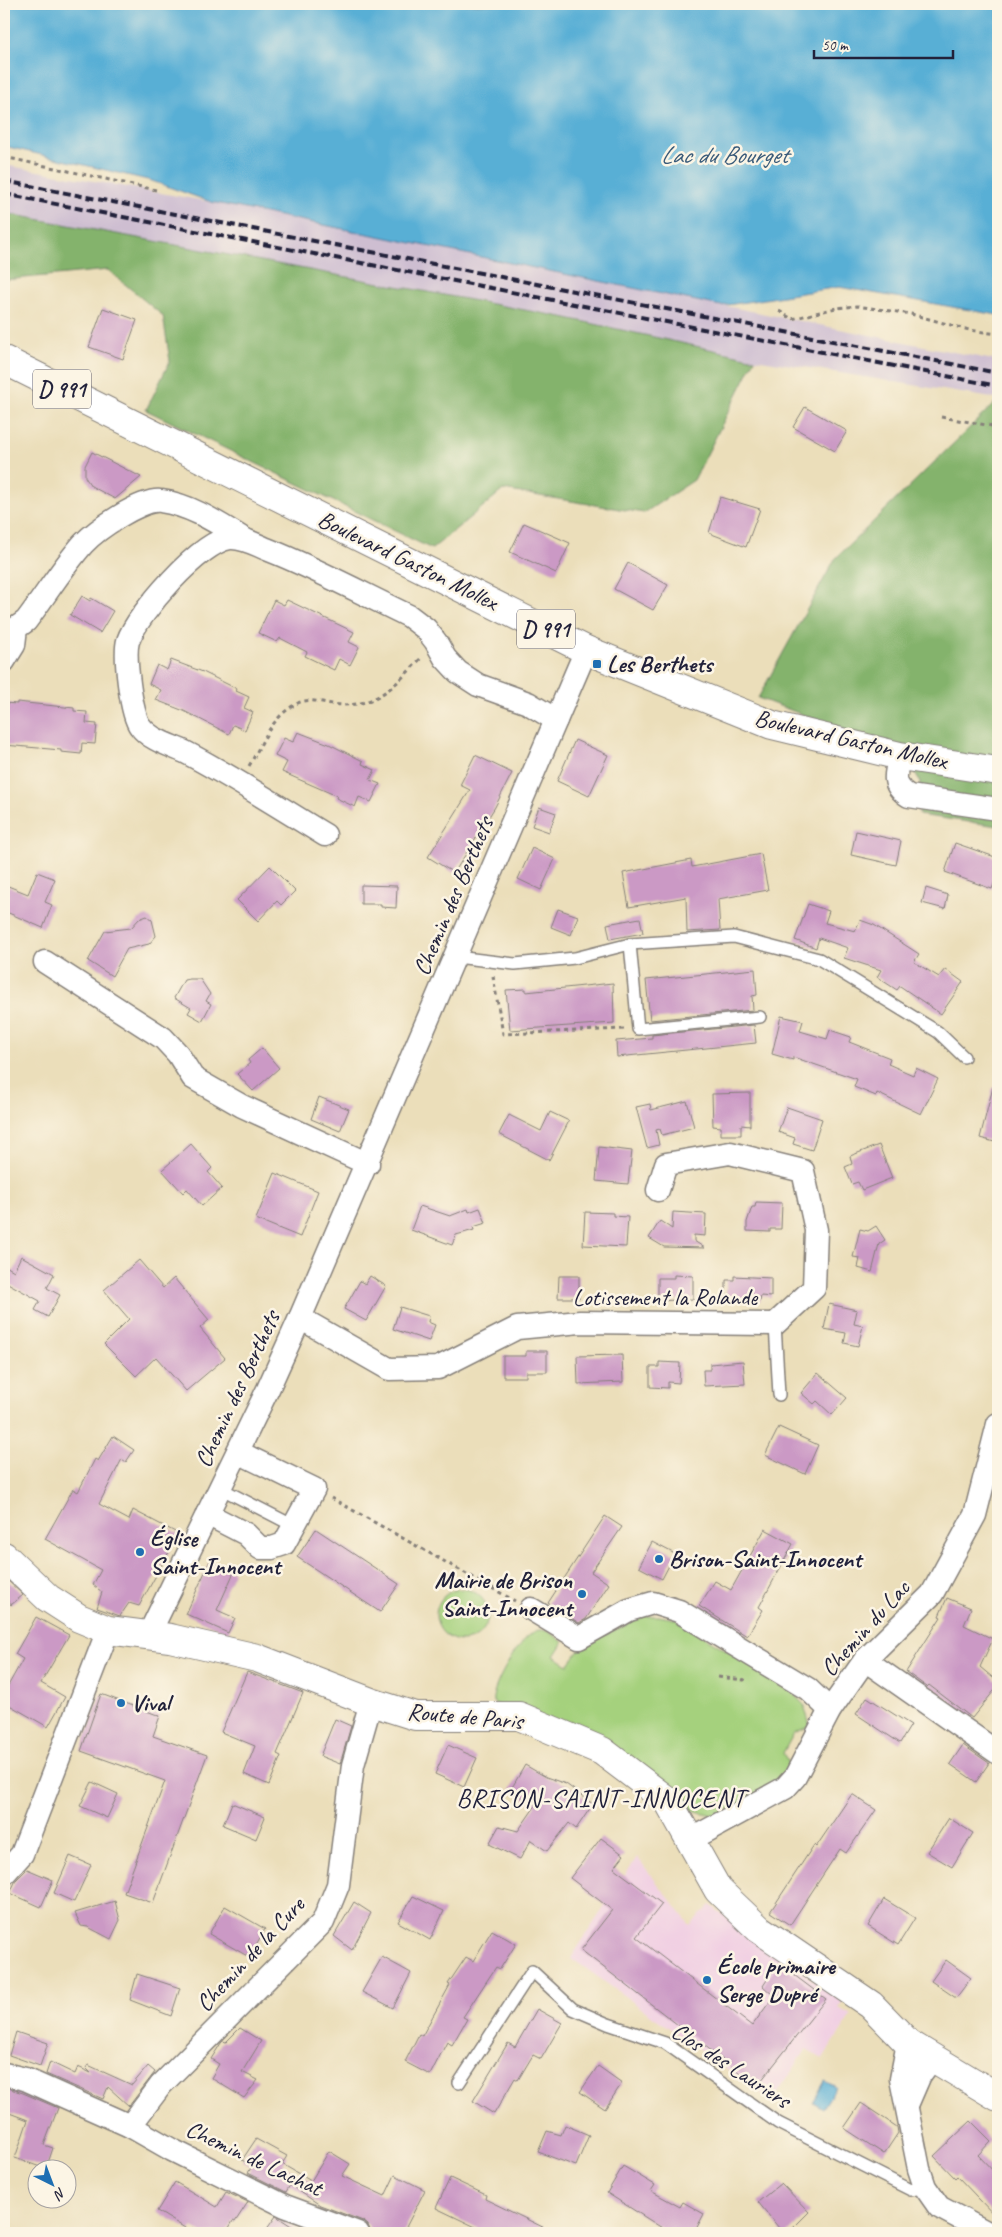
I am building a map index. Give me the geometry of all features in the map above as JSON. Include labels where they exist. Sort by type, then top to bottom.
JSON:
[{"type":"street","name":"Boulevard Gaston Mollex","points":[[4,360],[586,650],[772,725],[900,756],[998,771]]},
{"type":"street","points":[[4,661],[14,645],[10,625],[26,621],[84,543],[123,514],[159,500],[179,505],[244,539],[287,557],[409,616],[426,629],[445,658],[458,672],[478,685],[528,703],[556,720]]},
{"type":"street","points":[[244,539],[228,538],[206,550],[179,571],[149,607],[128,642],[132,712],[140,727],[159,741],[185,752],[325,835]]},
{"type":"street","name":"Chemin des Berthets","points":[[149,1634],[238,1452],[300,1318],[368,1164],[586,650]]},
{"type":"street","points":[[900,756],[896,784],[900,790],[909,796],[998,809]]},
{"type":"street","points":[[45,962],[163,1038],[178,1054],[193,1078],[242,1106],[368,1164]]},
{"type":"street","name":"Lotissement la Rolande","points":[[300,1318],[389,1369],[438,1368],[518,1328],[580,1322],[775,1324],[814,1288],[816,1230],[803,1171],[730,1153],[666,1164],[658,1190]]},
{"type":"street","name":"Chemin du Lac","points":[[690,1840],[785,1788],[795,1777],[830,1710],[865,1660],[932,1594],[975,1515],[998,1424]]},
{"type":"street","points":[[207,1514],[246,1534],[260,1548],[272,1548],[284,1544],[314,1489],[238,1452]]},
{"type":"street","name":"Route de Paris","points":[[4,1556],[48,1598],[79,1618],[108,1630],[149,1634],[257,1658],[371,1702],[415,1716],[520,1716],[580,1740],[624,1766],[668,1801],[718,1890],[760,1929],[871,2005],[908,2043],[998,2097]]},
{"type":"street","points":[[531,1609],[579,1638],[629,1610],[653,1603],[679,1611],[808,1688],[830,1710]]},
{"type":"street","points":[[4,1874],[22,1854],[108,1630]]},
{"type":"street","points":[[865,1660],[998,1753]]},
{"type":"street","name":"Chemin de la Cure","points":[[130,2126],[161,2085],[322,1922],[338,1885],[353,1765],[371,1702]]},
{"type":"street","points":[[908,2043],[901,2079],[919,2169],[925,2187],[939,2207],[988,2233]]},
{"type":"street","points":[[906,2104],[920,2075],[932,2059]]},
{"type":"street","name":"Chemin de Lachat","points":[[14,2076],[130,2126],[172,2150],[285,2206],[358,2233]]},
{"type":"lane","points":[[456,957],[515,964],[575,958],[630,944],[734,937],[819,959],[938,1032],[964,1057]]},
{"type":"lane","points":[[630,944],[638,1029],[760,1016]]},
{"type":"lane","points":[[775,1324],[779,1395]]},
{"type":"lane","points":[[220,1488],[294,1526]]},
{"type":"lane","name":"Clos des Lauriers","points":[[459,2082],[532,1971],[573,2009],[608,2024],[665,2043],[778,2123],[910,2190],[925,2187]]},
{"type":"path","points":[[4,157],[156,190]]},
{"type":"path","points":[[779,311],[792,318],[836,308],[857,306],[911,314],[969,330],[998,334]]},
{"type":"path","points":[[941,417],[998,427]]},
{"type":"path","points":[[238,783],[268,730],[289,708],[300,702],[356,706],[377,698],[391,688],[436,642]]},
{"type":"path","points":[[491,961],[503,1034],[638,1029]]},
{"type":"path","points":[[314,1489],[531,1609]]},
{"type":"shaded area","points":[[4,165],[211,202],[998,361],[998,399],[755,359],[562,317],[4,213]]},
{"type":"shaded area","name":"École primaire Serge Dupré","points":[[637,1857],[690,1925],[710,1905],[843,2002],[839,2008],[851,2015],[823,2059],[806,2050],[772,2101],[571,1958]]},
{"type":"green space","points":[[4,213],[562,317],[755,359],[694,480],[644,513],[503,490],[432,549],[146,410],[170,361],[163,316],[108,270],[4,280]]},
{"type":"green space","points":[[998,400],[998,826],[919,815],[920,782],[905,753],[758,698],[835,559]]},
{"type":"green space","points":[[457,1589],[467,1589],[481,1596],[488,1610],[488,1620],[481,1634],[467,1641],[457,1641],[447,1637],[440,1630],[436,1620],[436,1610],[440,1600],[447,1593]]},
{"type":"green space","points":[[645,1616],[675,1619],[787,1687],[804,1705],[810,1726],[794,1733],[783,1753],[792,1770],[788,1778],[716,1816],[688,1809],[493,1702],[493,1695],[502,1673],[517,1650],[532,1633],[539,1630],[546,1631],[563,1642],[554,1656],[568,1665],[587,1640],[609,1633]]},
{"type":"water","name":"Lac du Bourget","points":[[4,4],[998,4],[998,315],[839,287],[721,306],[211,202],[152,181],[4,146]]},
{"type":"water","points":[[825,2081],[836,2087],[823,2108],[813,2102]]},
{"type":"building","points":[[103,308],[137,320],[123,359],[89,347]]},
{"type":"building","points":[[805,407],[847,431],[835,451],[793,427]]},
{"type":"building","points":[[92,452],[141,477],[115,499],[91,486],[85,477],[85,466]]},
{"type":"building","points":[[720,497],[760,509],[746,547],[709,533]]},
{"type":"building","points":[[524,523],[570,543],[556,573],[510,552]]},
{"type":"building","points":[[628,563],[668,585],[653,610],[614,589]]},
{"type":"building","points":[[82,596],[90,601],[91,598],[113,611],[100,633],[70,615]]},
{"type":"building","points":[[274,600],[284,605],[287,600],[354,632],[349,642],[359,647],[350,665],[339,659],[334,670],[305,656],[307,652],[280,638],[277,642],[258,633]]},
{"type":"building","points":[[171,660],[203,672],[249,697],[244,708],[253,712],[245,730],[233,725],[229,734],[184,711],[156,700],[161,690],[149,684],[157,665],[167,670]]},
{"type":"building","points":[[17,702],[74,708],[74,711],[87,712],[86,723],[97,724],[95,744],[82,743],[81,754],[61,752],[61,750],[4,745],[4,703],[17,704]]},
{"type":"building","points":[[298,732],[329,744],[363,761],[362,764],[375,770],[370,780],[380,784],[371,802],[359,797],[355,807],[336,798],[337,796],[282,772],[287,762],[275,756],[284,738],[293,742]]},
{"type":"building","points":[[575,740],[608,755],[589,796],[557,781]]},
{"type":"building","points":[[475,755],[512,773],[495,807],[454,873],[428,857],[470,790],[460,785]]},
{"type":"building","points":[[539,807],[556,813],[549,832],[532,826]]},
{"type":"building","points":[[856,831],[901,841],[896,865],[851,855]]},
{"type":"building","points":[[955,843],[998,858],[998,873],[992,889],[945,872]]},
{"type":"building","points":[[532,848],[555,859],[541,890],[518,879]]},
{"type":"building","points":[[761,854],[768,890],[718,899],[720,930],[687,932],[686,897],[629,907],[623,873],[691,860],[692,867]]},
{"type":"building","points":[[270,866],[295,891],[281,905],[277,901],[258,921],[237,900]]},
{"type":"building","points":[[37,872],[55,879],[45,902],[52,905],[43,928],[4,911],[4,897],[8,886],[28,894]]},
{"type":"building","points":[[361,885],[397,886],[396,908],[381,907],[381,904],[361,904]]},
{"type":"building","points":[[926,888],[948,895],[945,909],[922,903]]},
{"type":"building","points":[[808,904],[829,911],[825,923],[855,931],[860,920],[874,925],[919,954],[914,962],[939,977],[945,969],[963,982],[941,1014],[900,986],[897,990],[877,977],[881,970],[844,958],[848,948],[819,938],[816,948],[795,940]]},
{"type":"building","points":[[558,909],[578,916],[571,935],[551,927]]},
{"type":"building","points":[[147,916],[152,920],[156,936],[149,944],[127,949],[112,976],[88,961],[105,931],[131,928],[139,919]]},
{"type":"building","points":[[640,918],[643,933],[610,939],[607,924]]},
{"type":"building","points":[[755,969],[757,995],[752,996],[753,1010],[650,1020],[646,980]]},
{"type":"building","points":[[200,979],[210,994],[206,1001],[211,1004],[202,1021],[188,1013],[191,1008],[174,998],[184,980]]},
{"type":"building","points":[[613,983],[614,1023],[510,1030],[506,990],[526,989],[526,992]]},
{"type":"building","points":[[781,1016],[803,1021],[800,1031],[827,1039],[830,1030],[851,1037],[849,1042],[890,1058],[888,1064],[913,1075],[916,1068],[938,1079],[921,1114],[877,1093],[876,1096],[854,1087],[857,1079],[793,1057],[793,1060],[772,1054]]},
{"type":"building","points":[[754,1025],[756,1043],[617,1057],[616,1041],[652,1038],[652,1035]]},
{"type":"building","points":[[262,1048],[279,1068],[253,1091],[237,1074],[250,1063],[248,1060]]},
{"type":"building","points":[[993,1087],[998,1088],[998,1143],[980,1138]]},
{"type":"building","points":[[750,1093],[750,1126],[741,1125],[741,1135],[721,1135],[721,1127],[713,1126],[712,1094]]},
{"type":"building","points":[[319,1097],[349,1109],[340,1131],[311,1119]]},
{"type":"building","points":[[687,1101],[694,1127],[662,1135],[660,1129],[656,1130],[659,1145],[647,1148],[636,1107],[650,1104],[651,1110]]},
{"type":"building","points":[[787,1107],[822,1119],[812,1150],[793,1144],[795,1138],[778,1132]]},
{"type":"building","points":[[550,1112],[569,1121],[549,1160],[499,1134],[509,1115],[541,1131]]},
{"type":"building","points":[[191,1144],[212,1168],[208,1172],[222,1188],[202,1206],[187,1189],[183,1193],[162,1170]]},
{"type":"building","points":[[879,1145],[892,1178],[862,1190],[858,1182],[852,1184],[845,1167],[852,1164],[850,1156]]},
{"type":"building","points":[[599,1147],[632,1151],[628,1184],[596,1181]]},
{"type":"building","points":[[275,1173],[318,1191],[300,1237],[256,1219]]},
{"type":"building","points":[[756,1202],[782,1203],[781,1229],[770,1229],[770,1232],[747,1231],[747,1222],[752,1207],[755,1207]]},
{"type":"building","points":[[420,1206],[450,1216],[468,1209],[469,1212],[480,1208],[486,1223],[473,1227],[474,1230],[456,1235],[452,1245],[411,1230]]},
{"type":"building","points":[[585,1212],[613,1213],[613,1216],[628,1217],[626,1247],[583,1245]]},
{"type":"building","points":[[673,1212],[706,1214],[705,1236],[694,1235],[694,1241],[705,1248],[664,1247],[649,1238],[660,1221],[672,1229]]},
{"type":"building","points":[[876,1226],[885,1240],[879,1244],[872,1272],[858,1268],[860,1258],[853,1257],[860,1229],[868,1231]]},
{"type":"building","points":[[21,1256],[54,1274],[47,1288],[60,1295],[48,1317],[35,1310],[40,1301],[4,1281],[4,1265],[14,1271]]},
{"type":"building","points":[[139,1260],[163,1288],[174,1278],[209,1320],[200,1328],[225,1358],[186,1391],[156,1357],[136,1376],[104,1344],[129,1319],[104,1290]]},
{"type":"building","points":[[674,1275],[693,1276],[693,1299],[658,1301],[658,1278],[674,1278]]},
{"type":"building","points":[[370,1276],[386,1286],[366,1321],[344,1309],[360,1281],[365,1284]]},
{"type":"building","points":[[559,1276],[579,1276],[579,1298],[558,1298]]},
{"type":"building","points":[[734,1276],[771,1278],[771,1297],[761,1296],[760,1301],[734,1300],[734,1297],[726,1297],[726,1280],[734,1280]]},
{"type":"building","points":[[829,1304],[857,1310],[854,1324],[863,1326],[858,1346],[844,1343],[846,1333],[824,1329]]},
{"type":"building","points":[[400,1307],[429,1316],[428,1322],[435,1325],[429,1341],[393,1329]]},
{"type":"building","points":[[526,1351],[547,1351],[547,1372],[526,1372],[526,1377],[503,1377],[503,1356],[526,1356]]},
{"type":"building","points":[[622,1355],[623,1382],[578,1384],[577,1356]]},
{"type":"building","points":[[743,1361],[745,1384],[704,1386],[703,1370],[710,1370],[710,1364]]},
{"type":"building","points":[[659,1362],[680,1363],[679,1383],[668,1382],[668,1388],[650,1387],[650,1367],[659,1367]]},
{"type":"building","points":[[818,1373],[847,1398],[832,1415],[817,1401],[814,1404],[801,1393]]},
{"type":"building","points":[[779,1427],[818,1445],[805,1474],[765,1455]]},
{"type":"building","points":[[113,1436],[134,1450],[126,1462],[122,1459],[99,1504],[129,1520],[133,1510],[179,1534],[139,1606],[129,1603],[120,1616],[97,1608],[102,1592],[93,1585],[101,1570],[45,1539],[73,1489],[78,1492],[95,1459],[98,1461]]},
{"type":"building","points":[[605,1516],[622,1527],[591,1572],[609,1584],[586,1619],[579,1623],[548,1603]]},
{"type":"building","points":[[316,1529],[399,1584],[380,1612],[297,1557]]},
{"type":"building","points":[[765,1529],[793,1544],[759,1607],[763,1610],[747,1636],[699,1606],[715,1581],[731,1590]]},
{"type":"building","points":[[652,1542],[675,1554],[662,1579],[639,1567]]},
{"type":"building","points":[[210,1561],[234,1572],[217,1610],[235,1618],[228,1633],[186,1614]]},
{"type":"building","points":[[4,1577],[23,1595],[11,1605],[4,1596]]},
{"type":"building","points":[[947,1598],[971,1608],[964,1625],[993,1639],[980,1667],[998,1682],[998,1686],[972,1718],[929,1685],[927,1687],[906,1672],[941,1617],[939,1616]]},
{"type":"building","points":[[36,1617],[69,1635],[41,1683],[65,1697],[48,1727],[4,1702],[4,1693],[23,1659],[15,1654]]},
{"type":"building","points":[[247,1672],[303,1693],[277,1754],[281,1756],[269,1785],[244,1774],[255,1746],[221,1732]]},
{"type":"building","points":[[101,1694],[160,1716],[153,1736],[207,1755],[153,1903],[124,1893],[165,1781],[81,1751]]},
{"type":"building","points":[[867,1697],[911,1725],[900,1743],[856,1714]]},
{"type":"building","points":[[335,1719],[351,1726],[340,1764],[320,1756]]},
{"type":"building","points":[[448,1745],[477,1758],[464,1787],[435,1774]]},
{"type":"building","points":[[963,1745],[989,1763],[976,1782],[950,1764]]},
{"type":"building","points":[[525,1765],[546,1777],[566,1784],[593,1804],[576,1829],[569,1823],[547,1851],[531,1840],[520,1859],[489,1844],[499,1826],[518,1831],[536,1805],[510,1791]]},
{"type":"building","points":[[92,1782],[118,1794],[107,1818],[80,1806]]},
{"type":"building","points":[[852,1794],[876,1810],[846,1853],[840,1849],[790,1925],[770,1912],[814,1845],[816,1847]]},
{"type":"building","points":[[232,1803],[265,1817],[256,1839],[223,1825]]},
{"type":"building","points":[[949,1818],[973,1833],[952,1867],[927,1852]]},
{"type":"building","points":[[601,1838],[624,1855],[614,1868],[662,1904],[636,1937],[752,2026],[774,1996],[763,1986],[778,1963],[826,1999],[757,2086],[581,1950],[612,1910],[570,1878]]},
{"type":"building","points":[[70,1856],[91,1865],[74,1902],[54,1893]]},
{"type":"building","points":[[27,1869],[53,1880],[41,1907],[10,1893],[16,1880]]},
{"type":"building","points":[[413,1896],[444,1911],[430,1940],[398,1922]]},
{"type":"building","points":[[884,1899],[915,1918],[898,1945],[868,1926]]},
{"type":"building","points":[[115,1901],[120,1920],[111,1939],[88,1927],[81,1926],[75,1913]]},
{"type":"building","points":[[354,1902],[371,1913],[352,1950],[334,1936]]},
{"type":"building","points":[[225,1906],[265,1929],[249,1957],[209,1934]]},
{"type":"building","points":[[492,1930],[516,1944],[500,1969],[496,1967],[463,2017],[467,2019],[452,2045],[447,2042],[430,2075],[405,2062],[419,2034],[422,2036],[450,1985],[448,1984],[466,1957],[473,1961]]},
{"type":"building","points":[[382,1957],[411,1973],[393,2008],[362,1992]]},
{"type":"building","points":[[946,1960],[971,1978],[956,1998],[931,1981]]},
{"type":"building","points":[[137,1974],[180,1988],[171,2016],[130,2000]]},
{"type":"building","points":[[537,2009],[562,2023],[541,2059],[533,2055],[518,2080],[515,2078],[494,2114],[473,2101],[508,2043],[515,2047]]},
{"type":"building","points":[[240,2028],[261,2041],[242,2072],[258,2080],[244,2098],[211,2078],[219,2064],[211,2059],[221,2043],[223,2041],[226,2042]]},
{"type":"building","points":[[16,2032],[48,2043],[40,2066],[9,2055]]},
{"type":"building","points":[[50,2062],[75,2074],[78,2067],[91,2073],[86,2068],[88,2065],[132,2085],[148,2066],[155,2072],[129,2106],[108,2087],[103,2099],[46,2074]]},
{"type":"building","points":[[598,2066],[622,2083],[605,2109],[580,2092]]},
{"type":"building","points":[[4,2087],[58,2108],[44,2145],[53,2148],[49,2160],[28,2160],[28,2163],[15,2158],[28,2120],[4,2111]]},
{"type":"building","points":[[861,2103],[897,2127],[898,2133],[884,2154],[844,2128]]},
{"type":"building","points":[[971,2121],[991,2141],[978,2155],[998,2176],[998,2219],[957,2176],[955,2178],[934,2156]]},
{"type":"building","points":[[565,2125],[589,2135],[576,2166],[538,2152],[547,2131],[561,2135]]},
{"type":"building","points":[[256,2139],[287,2156],[282,2164],[311,2181],[329,2151],[350,2164],[342,2176],[385,2196],[395,2175],[425,2190],[403,2233],[371,2233],[368,2225],[363,2221],[320,2205],[290,2185],[286,2192],[248,2173],[252,2166],[242,2160]]},
{"type":"building","points":[[623,2166],[655,2185],[651,2191],[680,2207],[683,2202],[704,2214],[694,2233],[670,2233],[607,2193]]},
{"type":"building","points":[[450,2178],[486,2195],[485,2199],[555,2233],[488,2233],[436,2208]]},
{"type":"building","points":[[175,2182],[217,2207],[226,2192],[248,2202],[226,2233],[203,2233],[192,2228],[190,2231],[157,2211]]},
{"type":"building","points":[[781,2183],[809,2212],[788,2233],[783,2233],[758,2202]]},
{"type":"building","points":[[276,2216],[302,2233],[264,2233]]},
{"type":"building","points":[[305,2227],[321,2233],[302,2233]]},
{"type":"railway","points":[[4,181],[998,373]]},
{"type":"railway","points":[[4,194],[998,386]]},
{"type":"place","name":"Les Berthets","points":[[597,664]]},
{"type":"place","name":"Église Saint-Innocent","points":[[140,1552]]},
{"type":"place","name":"Brison-Saint-Innocent","points":[[659,1559]]},
{"type":"place","name":"Mairie de Brison Saint-Innocent","points":[[582,1594]]},
{"type":"place","name":"Vival","points":[[121,1703]]},
{"type":"place","name":"École primaire Serge Dupré","points":[[707,1980]]},
{"type":"district","name":"BRISON-SAINT-INNOCENT","points":[[601,1798]]}]
